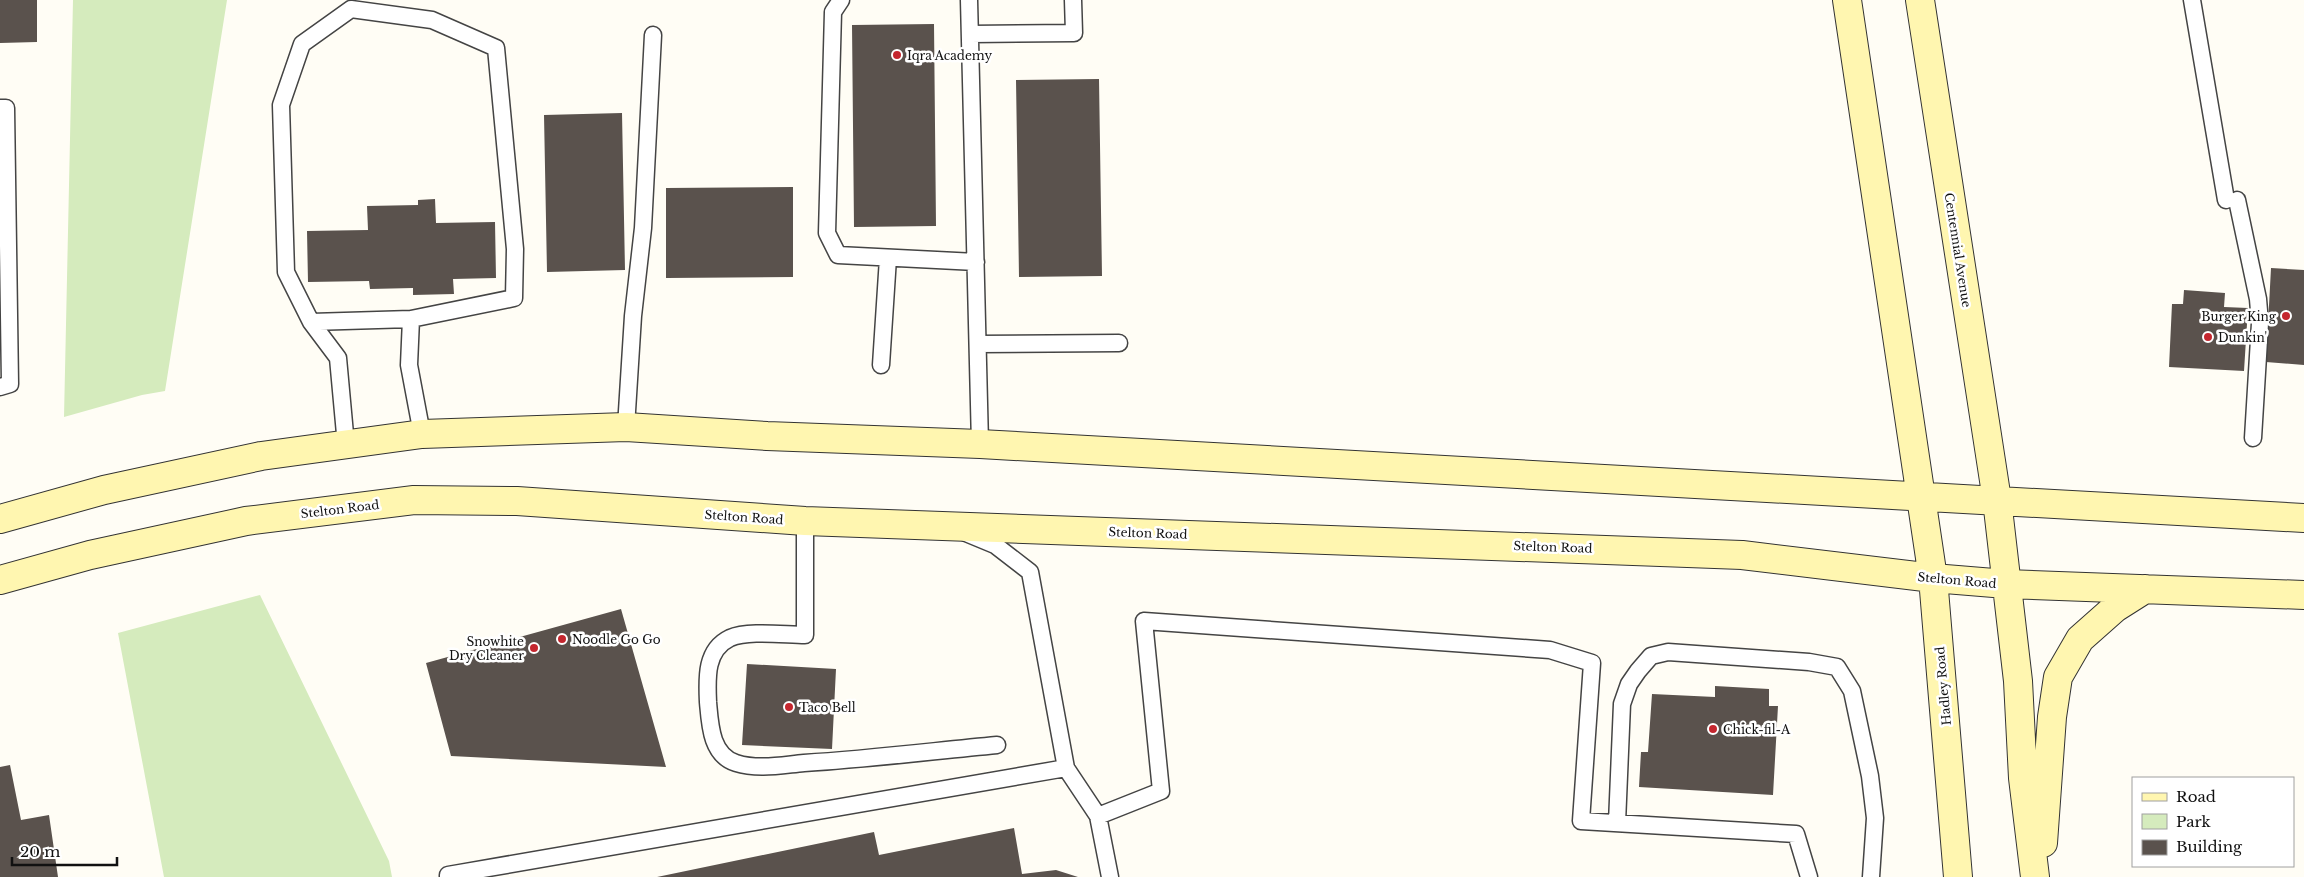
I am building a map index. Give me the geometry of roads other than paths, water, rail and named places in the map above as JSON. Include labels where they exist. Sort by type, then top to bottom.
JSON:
[{"type":"main road","points":[[1847,0],[1921,496]]},
{"type":"main road","name":"Centennial Avenue","points":[[1920,0],[1997,500]]},
{"type":"main road","points":[[0,519],[104,490],[261,456],[346,446],[422,434],[626,427],[767,436],[980,444],[2304,518]]},
{"type":"main road","name":"Hadley Road","points":[[1921,496],[1933,578],[1958,877]]},
{"type":"main road","name":"Stelton Road","points":[[0,580],[90,555],[246,521],[414,500],[517,501],[805,522],[948,525],[1742,554],[1933,578],[2006,584],[2304,595]]},
{"type":"main road","points":[[1997,500],[2018,681],[2023,778],[2034,877]]},
{"type":"main road","points":[[2040,877],[2052,717],[2058,677],[2080,640],[2115,608],[2145,589]]},
{"type":"lane","points":[[841,0],[833,12],[827,233],[838,255],[976,262]]},
{"type":"lane","points":[[969,0],[980,444]]},
{"type":"lane","points":[[971,34],[1074,33],[1073,0]]},
{"type":"lane","points":[[2192,0],[2231,200],[2258,299],[2260,323],[2253,438]]},
{"type":"lane","points":[[311,322],[411,319],[514,298],[515,249],[496,48],[432,20],[351,9],[302,44],[281,104],[286,272],[311,322],[338,358],[346,446]]},
{"type":"lane","points":[[626,427],[633,316],[643,228],[653,35]]},
{"type":"lane","points":[[0,108],[6,108],[10,384],[0,386]]},
{"type":"lane","points":[[880,365],[888,258]]},
{"type":"lane","points":[[411,319],[409,365],[422,434]]},
{"type":"lane","points":[[978,344],[1119,343]]},
{"type":"lane","points":[[805,522],[805,635],[748,634],[730,638],[720,646],[711,659],[707,674],[710,731],[722,754],[734,763],[751,767],[997,745]]},
{"type":"lane","points":[[948,525],[995,545],[1030,572],[1066,768],[1098,816],[1110,877]]},
{"type":"lane","points":[[1098,816],[1160,791],[1144,621],[1550,650],[1592,663],[1581,821],[1796,834],[1809,877]]},
{"type":"lane","points":[[1617,823],[1622,704],[1628,684],[1651,656],[1668,652],[1809,662],[1837,667],[1852,691],[1870,776],[1875,818],[1871,877]]},
{"type":"lane","points":[[448,877],[448,875],[1066,768]]},
{"type":"place","name":"Iqra Academy","points":[[897,55]]},
{"type":"place","name":"Burger King","points":[[2286,316]]},
{"type":"place","name":"Dunkin'","points":[[2208,337]]},
{"type":"place","name":"Noodle Go Go","points":[[562,639]]},
{"type":"place","name":"Snowhite Dry Cleaner","points":[[534,648]]},
{"type":"place","name":"Taco Bell","points":[[789,707]]},
{"type":"place","name":"Chick-fil-A","points":[[1713,729]]}]
